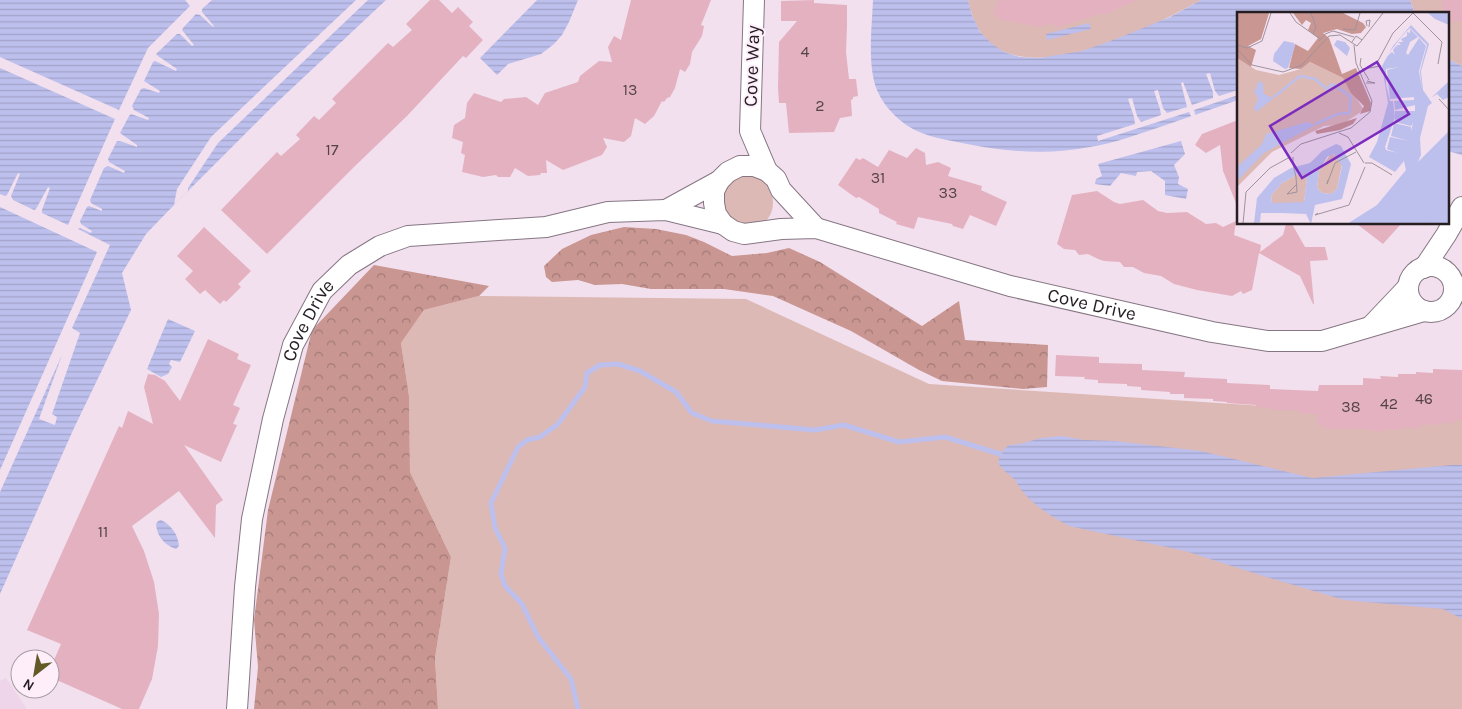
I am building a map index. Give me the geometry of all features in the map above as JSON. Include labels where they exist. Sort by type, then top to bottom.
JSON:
[{"type":"street","name":"Cove Way","points":[[754,0],[750,132],[767,171]]},
{"type":"street","name":"Cove Way","points":[[723,176],[750,132]]},
{"type":"street","name":"Cove Drive","points":[[666,210],[740,166],[754,166],[767,171]]},
{"type":"street","points":[[756,234],[767,229],[775,222],[781,212],[783,201],[776,179],[767,171]]},
{"type":"street","points":[[723,176],[714,191],[714,203],[716,214],[723,224]]},
{"type":"street","points":[[781,190],[816,228]]},
{"type":"street","points":[[1424,268],[1462,207]]},
{"type":"street","name":"Cove Drive","points":[[237,709],[245,587],[252,519],[273,419],[293,345],[322,292],[349,265],[380,246],[408,236],[546,227],[608,212],[666,210],[723,224],[732,231],[744,234],[756,234],[782,229],[816,228],[1010,286],[1212,332],[1268,342],[1322,341],[1424,311]]},
{"type":"street","points":[[1446,235],[1455,282],[1452,299],[1454,304],[1432,312],[1424,311],[1412,302],[1409,295],[1408,287],[1411,278],[1416,272],[1431,266],[1445,271],[1455,282]]},
{"type":"street","name":"Cove Drive","points":[[1370,326],[1408,287]]},
{"type":"shaded area","points":[[968,0],[1201,0],[1155,24],[1096,47],[1066,55],[1037,58],[1011,54],[985,39],[973,18]]},
{"type":"shaded area","points":[[1410,0],[1462,0],[1462,66],[1450,60],[1450,12],[1414,12]]},
{"type":"shaded area","points":[[748,175],[766,183],[772,193],[772,211],[766,221],[758,225],[733,224],[721,208],[724,189],[734,178]]},
{"type":"shaded area","points":[[479,296],[746,299],[929,384],[1462,419],[1462,709],[438,709],[435,658],[451,557],[410,472],[409,396],[401,343],[424,310]]},
{"type":"shaded area","points":[[6,678],[10,684],[10,699],[20,699],[27,709],[0,709],[0,681]]},
{"type":"green space","points":[[624,227],[656,229],[686,235],[732,256],[767,253],[789,248],[820,262],[922,326],[959,301],[965,340],[1048,345],[1047,387],[1023,389],[942,381],[851,331],[773,296],[724,289],[651,289],[622,284],[595,285],[578,280],[552,282],[546,277],[544,266],[562,249],[591,235]]},
{"type":"green space","points":[[374,265],[489,286],[479,296],[424,310],[401,343],[409,396],[410,472],[451,557],[435,658],[438,709],[254,709],[258,667],[254,620],[268,510],[312,330]]},
{"type":"water","points":[[0,0],[386,0],[271,108],[146,234],[122,273],[131,310],[74,428],[0,594]]},
{"type":"water","points":[[537,0],[578,0],[562,35],[554,44],[541,54],[508,64],[497,75],[480,58]]},
{"type":"water","points":[[873,0],[968,0],[972,15],[980,32],[991,43],[1004,52],[1020,57],[1039,58],[1082,51],[1116,39],[1170,17],[1201,0],[1410,0],[1414,12],[1237,12],[1237,100],[1127,138],[1073,150],[1038,152],[1004,150],[937,138],[915,130],[895,116],[880,97],[872,69]]},
{"type":"water","points":[[1089,23],[1091,29],[1047,40],[1046,34]]},
{"type":"water","points":[[1450,60],[1462,66],[1462,155],[1450,152]]},
{"type":"water","points":[[1181,141],[1185,154],[1174,165],[1179,177],[1178,184],[1188,189],[1186,199],[1165,195],[1165,181],[1151,171],[1137,172],[1136,176],[1121,173],[1110,186],[1095,184],[1096,179],[1102,176],[1098,164]]},
{"type":"water","points":[[168,319],[195,331],[180,362],[171,360],[169,364],[172,367],[168,374],[161,377],[147,369]]},
{"type":"water","points":[[1062,436],[1084,440],[1115,441],[1201,451],[1312,478],[1462,465],[1462,619],[1443,609],[1344,600],[1185,551],[1069,526],[1034,503],[998,463],[1001,452],[1009,445],[1041,438]]},
{"type":"water","points":[[161,520],[168,524],[176,534],[179,546],[176,549],[168,545],[160,536],[156,524]]},
{"type":"pier","points":[[185,0],[212,0],[202,9],[202,12],[214,26],[196,14],[182,30],[194,45],[192,46],[180,34],[177,34],[156,54],[177,69],[176,71],[155,61],[153,62],[144,81],[160,91],[159,93],[144,88],[141,89],[132,106],[134,110],[149,118],[148,120],[131,114],[120,133],[137,145],[137,147],[117,141],[108,159],[109,162],[125,171],[124,173],[108,166],[104,168],[90,200],[91,203],[102,209],[102,211],[87,207],[80,221],[81,224],[92,231],[91,233],[80,228],[78,229],[110,245],[72,328],[80,333],[52,414],[57,417],[55,425],[39,419],[62,355],[0,492],[0,470],[97,252],[0,207],[0,194],[7,195],[18,173],[20,174],[11,196],[13,200],[34,210],[48,187],[50,188],[42,213],[68,225],[115,119],[0,68],[0,57],[119,110],[148,48],[190,6]]},
{"type":"pier","points":[[356,0],[368,0],[218,143],[188,188],[188,191],[174,205],[177,189],[211,137]]},
{"type":"pier","points":[[1210,73],[1215,91],[1219,96],[1237,90],[1237,95],[1194,110],[1196,117],[1192,118],[1189,112],[1098,141],[1097,136],[1135,124],[1128,99],[1132,98],[1137,116],[1141,122],[1161,115],[1154,91],[1158,90],[1163,108],[1167,113],[1187,107],[1181,83],[1183,82],[1192,105],[1213,98],[1213,92],[1206,74]]},
{"type":"building","points":[[430,0],[439,0],[452,13],[458,7],[473,22],[469,26],[483,40],[466,58],[463,56],[407,116],[267,254],[221,210],[277,152],[281,156],[300,139],[296,135],[314,116],[319,120],[336,103],[332,99],[388,43],[393,47],[412,30],[406,24]]},
{"type":"building","points":[[631,0],[711,0],[701,25],[704,26],[702,36],[692,52],[690,64],[685,72],[680,69],[675,88],[670,97],[664,102],[662,101],[654,116],[645,124],[635,118],[631,136],[624,142],[603,138],[607,147],[602,155],[563,170],[546,160],[547,173],[541,173],[540,175],[528,176],[515,168],[510,177],[498,177],[496,175],[483,177],[462,172],[465,155],[461,153],[463,142],[452,138],[454,125],[465,118],[467,103],[474,93],[501,102],[504,99],[526,97],[538,105],[545,93],[578,82],[580,76],[599,61],[612,62],[608,47],[614,36],[621,40]]},
{"type":"building","points":[[814,0],[814,3],[847,5],[846,52],[849,79],[856,79],[858,96],[853,97],[851,100],[852,116],[840,118],[834,132],[789,133],[786,103],[779,103],[779,42],[797,21],[781,21],[781,1]]},
{"type":"building","points":[[999,0],[1138,0],[1103,15],[1103,13],[1055,28],[1054,23],[1040,27],[998,19],[999,16],[993,14]]},
{"type":"building","points":[[1442,0],[1462,0],[1462,21],[1450,22],[1450,12],[1444,12]]},
{"type":"building","points":[[1237,120],[1237,206],[1223,171],[1220,145],[1206,153],[1195,145],[1202,134]]},
{"type":"building","points":[[916,148],[925,153],[926,165],[938,162],[951,168],[948,176],[982,186],[981,190],[1007,202],[996,226],[970,215],[963,229],[952,224],[918,217],[914,229],[896,224],[897,222],[879,213],[879,209],[859,197],[856,198],[838,185],[856,158],[860,160],[863,158],[878,167],[889,150],[907,158]]},
{"type":"building","points":[[1097,191],[1120,204],[1143,200],[1158,211],[1167,213],[1187,212],[1206,224],[1216,223],[1223,227],[1236,221],[1234,235],[1261,245],[1260,252],[1283,235],[1286,225],[1293,225],[1305,247],[1325,247],[1328,260],[1310,261],[1314,304],[1300,276],[1259,253],[1252,290],[1243,294],[1241,291],[1232,296],[1174,284],[1161,276],[1144,273],[1133,267],[1124,267],[1120,262],[1104,261],[1088,254],[1079,255],[1075,250],[1064,249],[1057,244],[1072,195]]},
{"type":"building","points":[[1358,225],[1400,225],[1383,244]]},
{"type":"building","points":[[204,227],[251,271],[238,284],[241,287],[226,302],[224,300],[220,304],[205,290],[200,294],[185,279],[193,271],[177,256]]},
{"type":"building","points":[[208,339],[239,354],[237,359],[251,365],[233,405],[240,408],[233,424],[237,425],[221,462],[184,445],[223,500],[216,505],[215,538],[179,491],[132,526],[144,551],[154,582],[159,614],[158,646],[152,679],[139,709],[122,709],[60,681],[59,649],[61,644],[27,630],[119,426],[122,428],[128,411],[153,424],[144,387],[148,374],[155,375],[165,381],[180,401]]},
{"type":"building","points":[[1056,355],[1099,357],[1099,363],[1142,364],[1142,370],[1185,372],[1184,377],[1227,379],[1227,383],[1270,385],[1270,389],[1318,391],[1319,385],[1363,385],[1363,378],[1381,379],[1380,376],[1398,377],[1398,374],[1433,373],[1433,369],[1462,370],[1462,420],[1455,420],[1454,423],[1420,425],[1420,428],[1385,429],[1385,432],[1361,429],[1324,429],[1325,426],[1317,425],[1317,414],[1299,413],[1299,410],[1270,410],[1270,408],[1256,407],[1256,405],[1227,403],[1213,401],[1213,399],[1184,398],[1184,394],[1141,390],[1141,387],[1127,386],[1127,384],[1098,383],[1098,380],[1084,379],[1085,377],[1055,376]]},
{"type":"waterway","points":[[578,709],[571,679],[538,637],[522,604],[505,586],[501,574],[505,548],[495,528],[491,503],[518,447],[527,440],[540,437],[558,424],[585,387],[587,373],[600,365],[618,364],[640,371],[676,392],[692,413],[712,421],[815,430],[844,425],[899,442],[945,437],[1000,454]]}]
